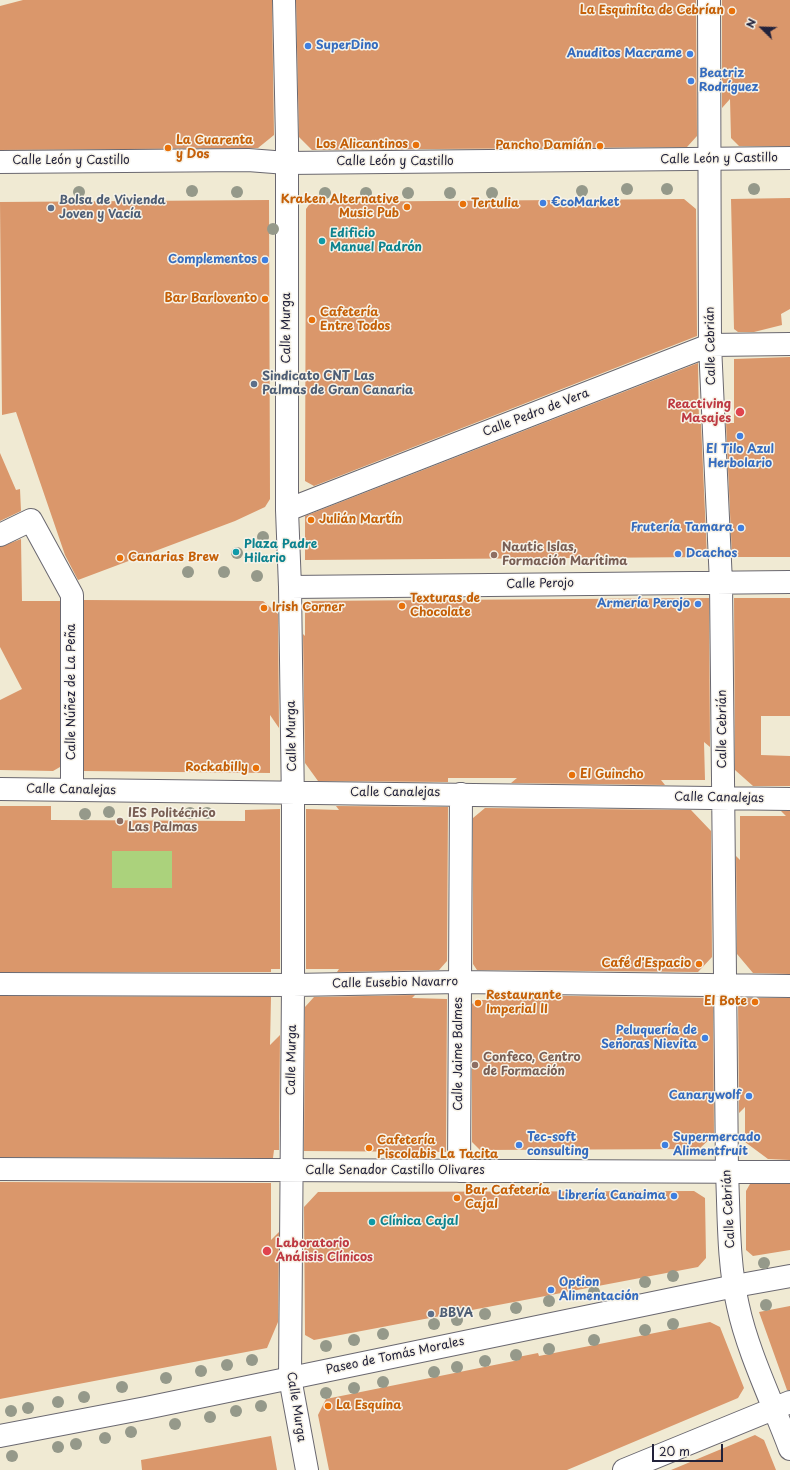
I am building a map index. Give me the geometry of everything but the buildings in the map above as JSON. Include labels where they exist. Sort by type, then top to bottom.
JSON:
[{"type":"street","name":"Calle Murga","points":[[284,0],[287,163],[287,510],[290,587],[293,793],[290,1378],[307,1470]]},
{"type":"street","name":"Calle Cebrián","points":[[709,0],[710,345],[721,583],[727,1172],[735,1286],[738,1306],[745,1333],[782,1406],[790,1449]]},
{"type":"street","name":"Calle León y Castillo","points":[[0,162],[248,160],[287,163],[666,159],[710,157],[790,158]]},
{"type":"street","name":"Calle Pedro de Vera","points":[[287,510],[710,345],[790,344]]},
{"type":"street","name":"Calle Núñez de La Peña","points":[[0,535],[31,520],[72,595],[72,790]]},
{"type":"street","name":"Calle Perojo","points":[[290,587],[790,582]]},
{"type":"street","name":"Calle Canalejas","points":[[0,789],[790,799]]},
{"type":"street","name":"Calle Jaime Balmes","points":[[459,1171],[461,794]]},
{"type":"street","name":"Calle Eusebio Navarro","points":[[0,984],[293,985],[459,982],[790,986]]},
{"type":"street","name":"Calle Senador Castillo Olivares","points":[[0,1169],[790,1172]]},
{"type":"street","name":"Paseo de Tomás Morales","points":[[0,1436],[146,1408],[735,1286],[790,1276]]},
{"type":"street","points":[[624,1470],[782,1406]]},
{"type":"green space","points":[[112,851],[172,851],[172,888],[112,888]]},
{"type":"place","name":"La Esquinita de Cebrían","points":[[732,11]]},
{"type":"place","name":"SuperDino","points":[[308,46]]},
{"type":"place","name":"Anuditos Macrame","points":[[690,54]]},
{"type":"place","name":"Beatriz Rodríguez","points":[[691,81]]},
{"type":"place","name":"Los Alicantinos","points":[[416,145]]},
{"type":"place","name":"Pancho Damián","points":[[600,146]]},
{"type":"place","name":"La Cuarenta y Dos","points":[[168,148]]},
{"type":"place","name":"€coMarket","points":[[543,203]]},
{"type":"place","name":"Tertulia","points":[[463,204]]},
{"type":"place","name":"Kraken Alternative Music Pub","points":[[407,207]]},
{"type":"place","name":"Bolsa de Vivienda Joven y Vacía","points":[[51,208]]},
{"type":"place","name":"Edificio Manuel Padrón","points":[[322,241]]},
{"type":"place","name":"Complementos","points":[[265,260]]},
{"type":"place","name":"Bar Barlovento","points":[[265,299]]},
{"type":"place","name":"Cafetería Entre Todos","points":[[312,320]]},
{"type":"place","name":"Sindicato CNT Las Palmas de Gran Canaria","points":[[254,384]]},
{"type":"place","name":"Reactiving Masajes","points":[[740,412]]},
{"type":"place","name":"El Tilo Azul Herbolario","points":[[740,436]]},
{"type":"place","name":"Julián Martín","points":[[311,520]]},
{"type":"place","name":"Frutería Tamara","points":[[741,528]]},
{"type":"place","name":"Plaza Padre Hilario","points":[[236,552]]},
{"type":"place","name":"Dcachos","points":[[678,554]]},
{"type":"place","name":"Nautic Islas, Formación Marítima","points":[[494,555]]},
{"type":"place","name":"Canarias Brew","points":[[120,558]]},
{"type":"place","name":"Armería Perojo","points":[[698,604]]},
{"type":"place","name":"Texturas de Chocolate","points":[[402,606]]},
{"type":"place","name":"Irish Corner","points":[[264,608]]},
{"type":"place","name":"Rockabilly","points":[[256,768]]},
{"type":"place","name":"El Guincho","points":[[572,775]]},
{"type":"place","name":"IES Politécnico Las Palmas","points":[[120,821]]},
{"type":"place","name":"Café d'Espacio","points":[[699,964]]},
{"type":"place","name":"El Bote","points":[[755,1002]]},
{"type":"place","name":"Restaurante Imperial II","points":[[478,1003]]},
{"type":"place","name":"Peluquería de Señoras Nievita","points":[[705,1038]]},
{"type":"place","name":"Confeco, Centro de Formación","points":[[475,1065]]},
{"type":"place","name":"Canarywolf","points":[[749,1096]]},
{"type":"place","name":"Tec-soft consulting","points":[[519,1145]]},
{"type":"place","name":"Supermercado Alimentfruit","points":[[665,1145]]},
{"type":"place","name":"Cafetería Piscolabis La Tacita","points":[[369,1148]]},
{"type":"place","name":"Librería Canaima","points":[[674,1196]]},
{"type":"place","name":"Bar Cafetería Cajal","points":[[457,1198]]},
{"type":"place","name":"Clínica Cajal","points":[[372,1222]]},
{"type":"place","name":"Laboratorio Análisis Clínicos","points":[[267,1251]]},
{"type":"place","name":"Option Alimentación","points":[[551,1290]]},
{"type":"place","name":"BBVA","points":[[431,1314]]},
{"type":"place","name":"La Esquina","points":[[328,1406]]}]
